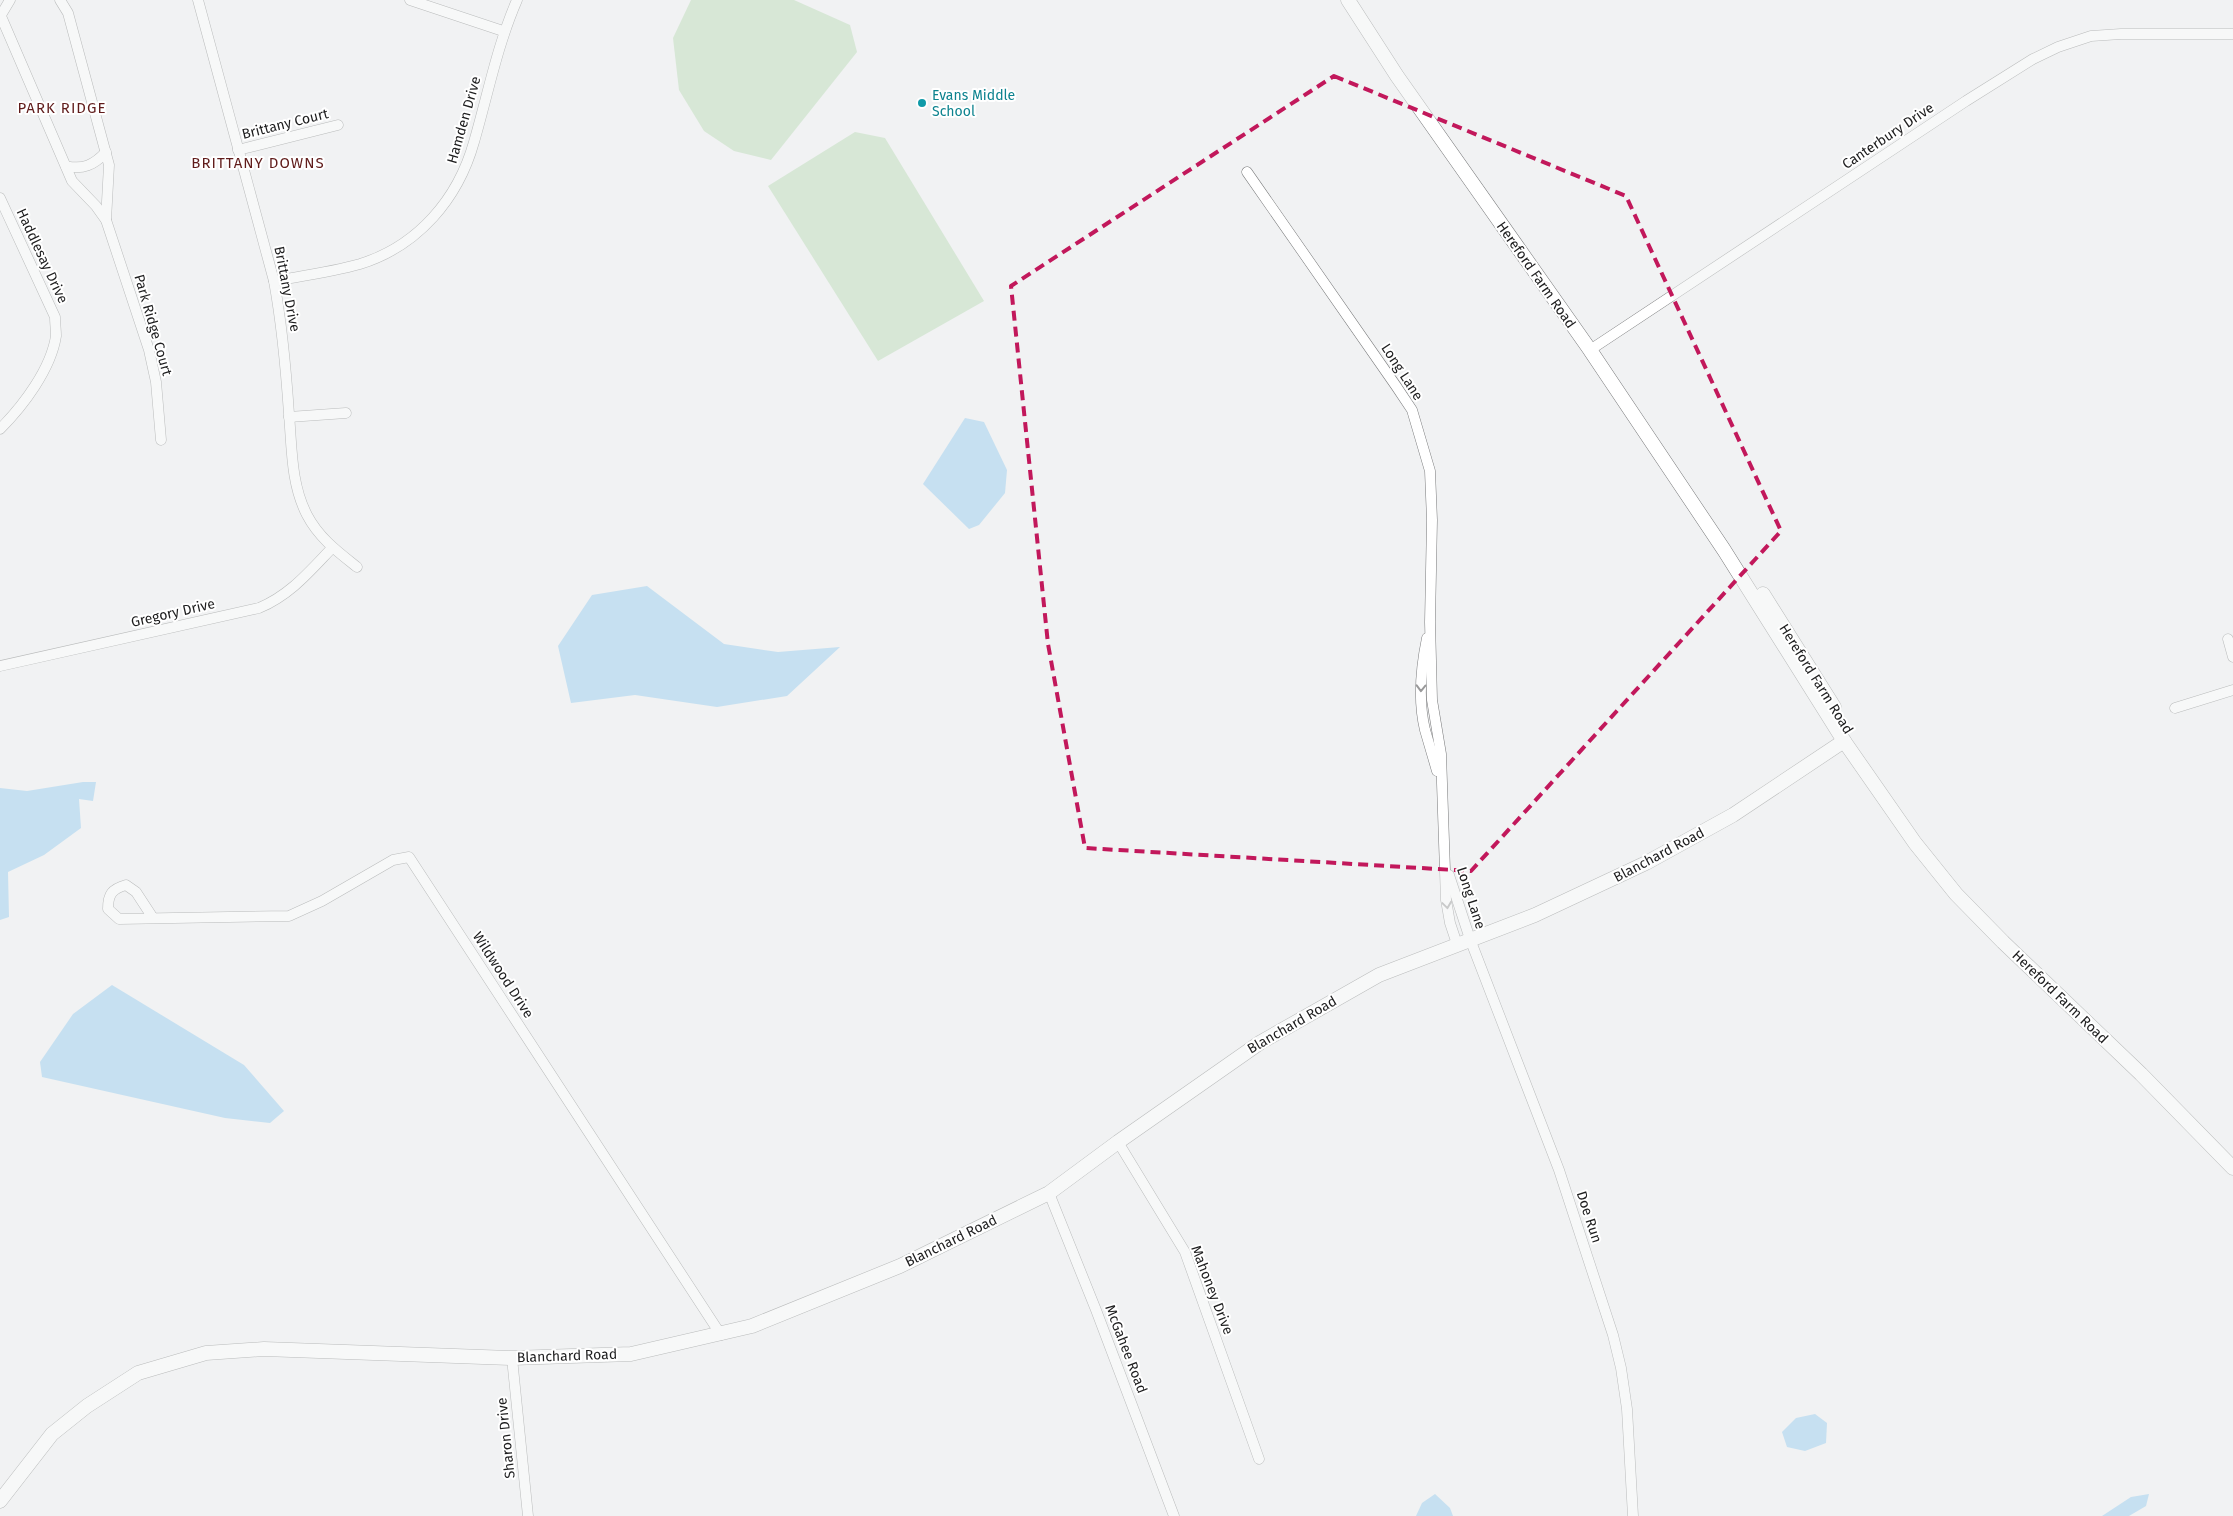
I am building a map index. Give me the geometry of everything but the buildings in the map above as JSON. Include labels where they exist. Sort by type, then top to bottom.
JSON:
[{"type":"street","name":"Park Ridge Court","points":[[10,0],[0,14],[66,166],[77,189],[96,206],[106,220],[149,350],[156,382],[161,440]]},
{"type":"street","name":"Park Ridge Court","points":[[60,0],[68,13],[106,152],[110,174],[106,220]]},
{"type":"street","name":"Brittany Drive","points":[[198,0],[274,281],[282,324],[291,450],[298,495],[307,516],[332,548],[357,568]]},
{"type":"street","points":[[410,0],[503,31]]},
{"type":"street","name":"Hamden Drive","points":[[274,281],[360,264],[394,248],[413,236],[436,216],[452,196],[464,172],[474,142],[503,31],[517,0]]},
{"type":"street","name":"Hereford Farm Road","points":[[1348,0],[1397,76],[1590,350],[1724,550],[1895,817],[1956,894],[2003,942],[2141,1074],[2233,1168]]},
{"type":"street","name":"Canterbury Drive","points":[[1590,350],[2033,59],[2058,47],[2091,36],[2121,34],[2233,34]]},
{"type":"street","name":"Brittany Court","points":[[238,150],[338,125]]},
{"type":"street","points":[[66,166],[75,168],[92,164],[106,152]]},
{"type":"street","name":"Long Lane","points":[[1247,172],[1412,410],[1430,471],[1432,520],[1430,622],[1424,652],[1421,704],[1425,729],[1443,793],[1446,864],[1464,942]]},
{"type":"street","name":"Haddlesay Drive","points":[[0,198],[55,317],[56,336],[46,366],[31,394],[0,429]]},
{"type":"street","points":[[289,417],[346,413]]},
{"type":"street","name":"Gregory Drive","points":[[0,666],[259,608],[276,600],[290,590],[332,548]]},
{"type":"street","name":"Hereford Farm Road","points":[[1724,550],[1748,574],[1784,627],[1866,761],[1895,817]]},
{"type":"street","points":[[2228,639],[2233,657]]},
{"type":"street","points":[[2175,708],[2233,690]]},
{"type":"street","name":"Blanchard Road","points":[[2,1493],[52,1434],[87,1406],[138,1373],[206,1354],[264,1349],[512,1358],[631,1354],[721,1335],[752,1326],[900,1266],[1049,1193],[1118,1142],[1261,1042],[1382,974],[1535,915],[1646,863],[1733,815],[1844,740]]},
{"type":"street","name":"Wildwood Drive","points":[[154,918],[136,892],[126,885],[115,888],[108,897],[108,909],[118,920],[289,916],[322,901],[393,860],[409,857],[721,1335]]},
{"type":"street","name":"Doe Run","points":[[1464,942],[1559,1170],[1613,1335],[1622,1368],[1627,1409],[1633,1516]]},
{"type":"street","name":"Mahoney Drive","points":[[1118,1142],[1185,1252],[1259,1459]]},
{"type":"street","name":"McGahee Road","points":[[1049,1193],[1096,1310],[1174,1516]]},
{"type":"street","name":"Sharon Drive","points":[[512,1358],[528,1516]]},
{"type":"highlighted area","points":[[1334,76],[1626,196],[1781,531],[1471,871],[1085,848],[1048,644],[1011,286]]},
{"type":"green space","points":[[691,0],[794,0],[850,25],[857,52],[771,160],[734,151],[704,131],[679,90],[673,38]]},
{"type":"green space","points":[[855,132],[885,138],[984,301],[878,361],[768,186]]},
{"type":"water","points":[[965,418],[984,422],[1007,470],[1005,493],[979,525],[969,529],[923,484]]},
{"type":"water","points":[[647,586],[724,644],[778,652],[840,647],[787,696],[717,707],[635,695],[571,703],[558,646],[592,595]]},
{"type":"water","points":[[83,782],[96,782],[93,801],[79,799],[81,828],[44,855],[8,872],[9,917],[0,920],[0,788],[27,791]]},
{"type":"water","points":[[112,985],[244,1065],[284,1111],[270,1123],[225,1118],[42,1077],[40,1062],[73,1014]]},
{"type":"water","points":[[1815,1414],[1827,1423],[1826,1443],[1805,1451],[1787,1447],[1782,1432],[1796,1418]]},
{"type":"water","points":[[1435,1494],[1450,1508],[1453,1516],[1416,1516],[1422,1503]]},
{"type":"water","points":[[2149,1494],[2146,1506],[2129,1516],[2102,1516],[2131,1497]]},
{"type":"place","name":"Evans Middle School","points":[[922,103]]},
{"type":"district","name":"PARK RIDGE","points":[[62,108]]},
{"type":"district","name":"BRITTANY DOWNS","points":[[258,163]]}]
